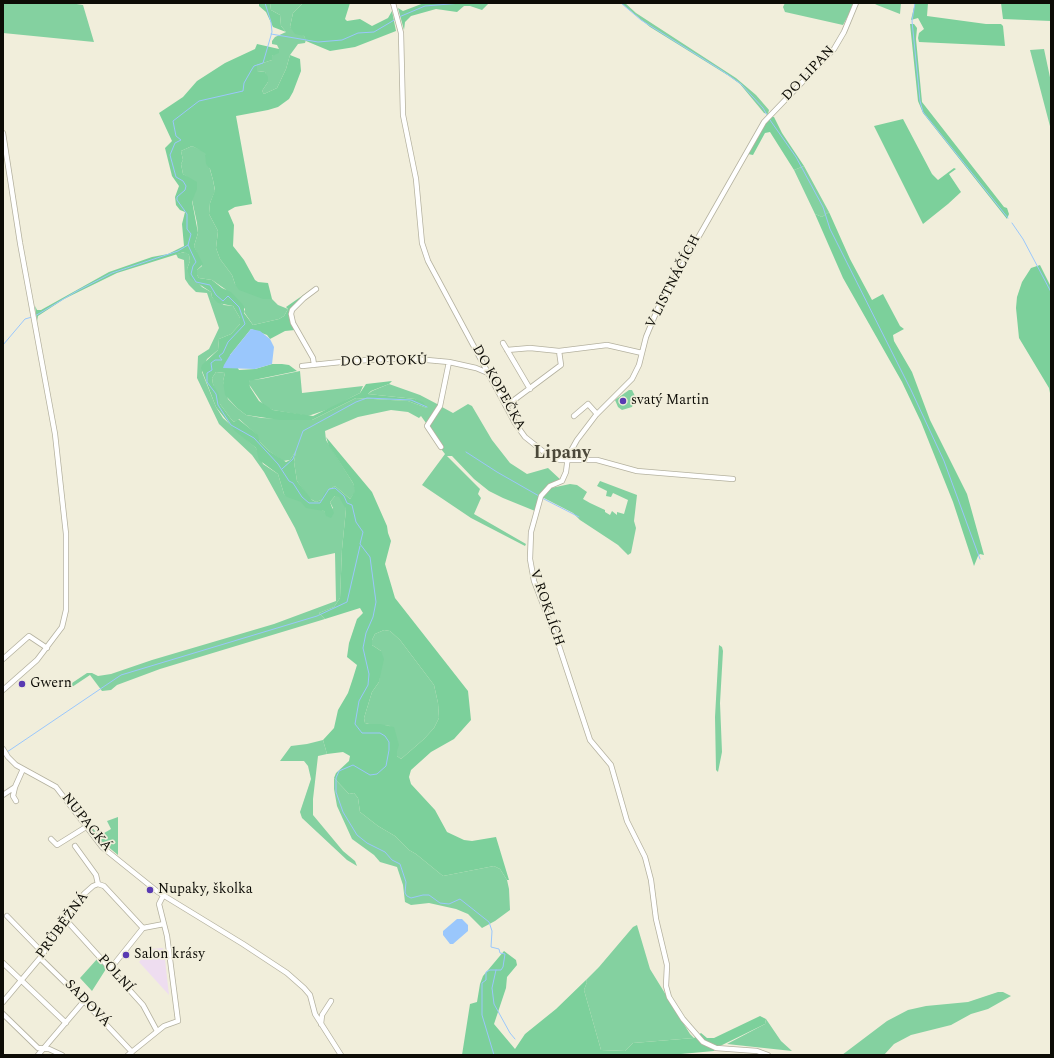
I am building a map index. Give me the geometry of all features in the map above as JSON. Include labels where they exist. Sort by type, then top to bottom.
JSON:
[{"type":"street","name":"DO KOPEČKA","points":[[393,3],[399,22],[402,41],[403,115],[416,180],[422,243],[428,261],[459,316],[515,423],[532,445],[549,456],[567,461],[597,460],[637,471],[733,479]]},
{"type":"street","name":"DO LIPAN","points":[[766,119],[834,49],[856,3]]},
{"type":"street","name":"V LISTNÁČÍCH","points":[[567,461],[577,440],[597,414],[632,379],[642,353],[646,337],[658,308],[712,211],[766,119]]},
{"type":"street","points":[[3,133],[20,243],[55,434],[66,534],[65,621],[37,660],[3,690]]},
{"type":"street","points":[[314,365],[306,345],[293,323],[291,314],[292,310],[304,298],[316,289]]},
{"type":"street","points":[[503,343],[530,389]]},
{"type":"street","points":[[507,350],[530,348],[559,351],[607,345],[642,353]]},
{"type":"street","points":[[506,406],[561,365],[559,351]]},
{"type":"street","name":"DO POTOKŮ","points":[[302,366],[405,358],[449,362],[476,368],[488,373]]},
{"type":"street","points":[[441,447],[427,426],[440,406],[449,362]]},
{"type":"street","points":[[574,416],[588,404],[597,414]]},
{"type":"street","name":"V ROKLÍCH","points":[[567,461],[565,476],[562,481],[550,486],[540,497],[531,532],[531,567],[534,581],[564,660],[590,740],[611,765],[627,821],[645,858],[651,880],[656,919],[667,965],[666,986],[669,997],[686,1024],[703,1042],[716,1048],[757,1051],[768,1055]]},
{"type":"street","points":[[3,659],[30,636],[47,648]]},
{"type":"street","name":"NUPACKÁ","points":[[4,752],[24,769],[56,787],[74,808],[86,827],[102,847],[168,900],[243,944],[287,974],[307,991],[315,1014],[341,1055]]},
{"type":"street","points":[[16,801],[13,796],[15,787],[24,769]]},
{"type":"street","points":[[3,795],[15,787]]},
{"type":"street","points":[[51,839],[57,845],[86,827]]},
{"type":"street","points":[[75,846],[96,875],[98,884]]},
{"type":"street","name":"PRŮBĚŽNÁ","points":[[3,1002],[40,958],[67,921],[84,894],[93,886],[98,884],[104,886],[143,928]]},
{"type":"street","points":[[130,1053],[168,1023],[178,1020],[164,924],[159,904],[163,896]]},
{"type":"street","points":[[7,916],[43,953]]},
{"type":"street","name":"POLNÍ","points":[[67,921],[143,1005],[157,1031]]},
{"type":"street","points":[[110,968],[143,928],[164,924]]},
{"type":"street","name":"SADOVÁ","points":[[40,958],[84,1001],[130,1053]]},
{"type":"street","points":[[3,963],[66,1023]]},
{"type":"street","points":[[38,1055],[84,1001]]},
{"type":"street","points":[[322,1027],[322,1015],[331,1001]]},
{"type":"street","points":[[3,1014],[38,1048],[44,1048],[62,1055]]},
{"type":"shaded area","points":[[163,948],[169,995],[139,962],[150,949]]},
{"type":"green space","points":[[3,3],[70,3],[83,5],[94,42],[3,33]]},
{"type":"green space","points":[[259,3],[270,3],[271,10],[280,15],[281,26],[286,32],[273,27],[266,12],[259,6]]},
{"type":"green space","points":[[270,3],[303,3],[293,13],[290,27],[304,36],[306,40],[305,43],[298,44],[290,55],[286,69],[277,88],[264,94],[262,91],[268,82],[265,72],[257,71],[257,65],[272,60],[272,56],[279,49],[277,45],[272,44],[272,41],[275,37],[286,32],[281,26],[280,15],[271,10]]},
{"type":"green space","points":[[303,3],[350,3],[345,19],[347,21],[360,19],[372,26],[388,18],[392,11],[396,31],[355,47],[330,51],[306,41],[304,36],[295,34],[290,27],[293,13]]},
{"type":"green space","points":[[424,3],[489,3],[482,10],[470,6],[464,6],[457,12],[436,9],[411,16],[405,22],[404,30],[398,8],[403,11]]},
{"type":"green space","points":[[621,3],[625,3],[636,13],[736,78],[756,95],[769,110],[768,114],[764,113],[740,84],[650,27]]},
{"type":"green space","points":[[785,3],[855,3],[843,25],[785,12],[783,7]]},
{"type":"green space","points":[[873,3],[901,3],[900,14],[877,5]]},
{"type":"green space","points":[[915,3],[928,3],[927,16],[986,24],[1001,24],[1003,26],[1005,46],[919,42],[919,33],[924,29],[918,18],[911,20]]},
{"type":"green space","points":[[1001,3],[1051,3],[1051,21],[1003,19]]},
{"type":"green space","points":[[910,24],[914,24],[917,28],[916,39],[922,102],[1004,207],[1007,208],[1009,214],[1007,219],[923,113],[918,101]]},
{"type":"green space","points":[[257,44],[279,49],[279,53],[272,56],[272,60],[257,65],[257,71],[265,72],[268,77],[268,82],[262,91],[264,94],[277,88],[286,69],[290,55],[300,59],[301,71],[289,99],[278,107],[236,116],[252,204],[235,207],[228,211],[234,225],[233,246],[244,260],[255,280],[258,282],[268,283],[272,299],[263,299],[239,290],[232,275],[220,259],[216,248],[218,231],[209,214],[210,203],[215,190],[213,180],[210,169],[206,164],[205,153],[192,146],[181,151],[183,160],[181,164],[183,174],[197,182],[197,189],[192,201],[198,233],[194,246],[203,264],[197,270],[197,275],[199,278],[212,280],[222,288],[231,292],[244,306],[244,313],[253,325],[279,319],[284,316],[288,309],[286,307],[312,289],[289,315],[295,330],[285,331],[270,339],[267,335],[251,329],[230,355],[239,370],[255,369],[272,364],[282,364],[289,365],[297,371],[249,381],[250,387],[259,401],[273,410],[313,416],[360,393],[366,384],[392,381],[389,384],[371,391],[368,394],[415,399],[423,402],[427,408],[408,401],[356,398],[312,420],[280,420],[246,415],[237,408],[225,395],[223,381],[225,373],[216,372],[212,378],[213,384],[219,395],[220,404],[231,419],[234,422],[238,419],[258,435],[260,442],[269,451],[286,462],[290,460],[296,451],[294,462],[297,481],[312,500],[316,502],[321,500],[325,492],[335,486],[350,499],[355,491],[353,483],[329,446],[326,437],[372,492],[387,526],[391,541],[385,564],[395,598],[468,691],[471,720],[454,739],[431,752],[411,770],[409,777],[411,784],[435,810],[447,832],[464,840],[472,841],[496,837],[509,880],[507,880],[500,869],[494,866],[443,876],[409,850],[395,836],[378,826],[360,812],[358,798],[354,793],[349,794],[334,778],[336,773],[349,761],[350,756],[343,752],[327,754],[323,740],[334,728],[338,710],[348,693],[353,678],[357,665],[347,657],[349,643],[357,619],[363,613],[360,608],[325,619],[319,613],[334,607],[340,598],[342,549],[346,509],[339,497],[335,496],[330,502],[334,513],[331,518],[326,516],[324,511],[306,508],[301,502],[287,497],[284,494],[278,474],[259,460],[256,448],[235,431],[216,407],[201,368],[202,365],[218,350],[219,339],[231,334],[240,324],[240,318],[233,306],[218,303],[212,297],[211,292],[190,278],[187,269],[190,261],[189,255],[184,252],[117,273],[64,299],[38,316],[37,321],[35,306],[37,310],[41,310],[109,272],[152,257],[168,254],[184,246],[182,224],[185,212],[180,210],[176,205],[175,197],[179,186],[172,176],[165,148],[172,141],[159,113],[183,97],[197,81],[225,63],[255,49]],"holes":[[[384,630],[390,631],[400,640],[434,685],[438,703],[439,718],[434,728],[401,759],[397,756],[399,745],[394,727],[365,723],[364,718],[372,692],[379,682],[384,659],[381,651],[372,645],[372,640],[375,634]]]},
{"type":"green space","points":[[1044,49],[1051,82],[1051,130],[1030,50]]},
{"type":"green space","points":[[772,117],[774,117],[782,133],[804,166],[794,170],[770,132],[765,133],[753,155],[748,154],[765,124]]},
{"type":"green space","points":[[903,119],[932,174],[938,180],[954,168],[956,169],[949,174],[961,192],[923,224],[874,126]]},
{"type":"green space","points":[[192,146],[205,152],[213,180],[215,191],[210,203],[209,214],[218,231],[216,248],[220,259],[232,275],[235,284],[265,299],[272,299],[278,305],[288,309],[284,316],[279,319],[253,325],[244,312],[245,309],[225,289],[212,280],[199,278],[197,275],[197,270],[202,266],[194,246],[198,233],[197,223],[187,177],[183,174],[181,164],[183,160],[181,151]]},
{"type":"green space","points":[[804,166],[829,212],[822,217],[815,214],[794,170]]},
{"type":"green space","points":[[829,212],[850,259],[872,300],[883,294],[900,326],[904,329],[893,335],[894,341],[912,372],[930,420],[967,494],[984,555],[980,554],[978,556],[974,566],[953,502],[921,422],[902,382],[843,278],[815,214],[822,217]]},
{"type":"green space","points":[[185,252],[189,255],[190,261],[187,269],[202,287],[211,292],[212,297],[224,305],[233,306],[240,318],[240,324],[231,334],[219,339],[218,350],[207,359],[202,372],[216,407],[223,418],[256,448],[263,464],[278,474],[284,494],[324,511],[326,514],[333,508],[330,502],[335,496],[339,496],[345,504],[346,509],[342,549],[340,598],[334,607],[319,613],[325,619],[160,669],[117,685],[111,690],[102,691],[90,675],[69,689],[66,687],[87,673],[92,673],[98,676],[111,674],[152,660],[274,624],[336,601],[335,553],[308,559],[295,528],[264,472],[252,455],[219,424],[197,378],[198,356],[209,349],[219,328],[207,293],[196,292],[185,279],[184,260],[178,258],[176,254]]},
{"type":"green space","points":[[1040,265],[1051,287],[1051,398],[1049,388],[1019,338],[1016,308],[1017,297],[1022,282],[1031,268]]},
{"type":"green space","points":[[300,371],[302,393],[363,386],[360,393],[332,408],[308,416],[273,410],[264,406],[248,383],[250,380]]},
{"type":"green space","points":[[216,372],[225,373],[223,381],[228,399],[237,408],[246,415],[262,418],[312,420],[356,398],[408,401],[427,408],[415,399],[368,394],[389,384],[420,395],[439,405],[426,423],[421,416],[419,418],[408,412],[391,410],[358,417],[325,431],[326,440],[353,483],[356,491],[350,499],[335,486],[330,489],[321,500],[316,502],[309,498],[297,481],[294,462],[296,451],[290,460],[283,461],[269,451],[260,442],[257,435],[239,419],[234,422],[231,419],[220,404],[213,384],[212,378]]},
{"type":"green space","points":[[629,390],[632,390],[635,396],[634,402],[632,407],[622,410],[618,407],[615,400]]},
{"type":"green space","points":[[468,404],[472,406],[492,440],[510,463],[527,474],[548,468],[562,481],[546,489],[535,511],[489,491],[474,479],[452,456],[447,456],[480,489],[478,494],[481,498],[474,514],[526,544],[525,546],[471,518],[422,485],[445,454],[428,432],[429,425],[442,407],[453,413]]},
{"type":"green space","points":[[600,481],[637,495],[634,521],[636,528],[631,553],[628,555],[618,545],[580,520],[573,513],[542,497],[551,488],[570,484],[577,485],[587,492],[583,499],[605,510],[605,512],[610,515],[612,511],[617,515],[617,512],[624,514],[628,500],[613,493],[611,497],[606,496],[607,491],[597,486]]},
{"type":"green space","points":[[384,630],[390,631],[400,640],[434,685],[438,703],[439,718],[434,728],[401,759],[397,756],[390,726],[365,723],[364,718],[372,692],[379,682],[381,651],[372,645],[372,640],[375,634]]},
{"type":"green space","points":[[719,645],[722,647],[723,651],[720,703],[722,752],[718,772],[716,770],[715,717]]},
{"type":"green space","points":[[323,740],[327,754],[318,756],[313,799],[313,815],[343,851],[355,861],[357,866],[347,860],[302,818],[300,812],[311,779],[308,766],[304,761],[280,761],[291,746]]},
{"type":"green space","points":[[334,778],[349,794],[354,793],[358,798],[360,812],[378,826],[395,836],[409,850],[443,876],[494,866],[500,869],[507,880],[510,910],[482,928],[468,914],[456,909],[429,903],[411,905],[405,902],[403,885],[397,867],[380,862],[374,855],[352,839],[337,806]]},
{"type":"green space","points":[[118,817],[118,855],[100,840],[89,828],[91,826],[99,836],[111,829],[107,821]]},
{"type":"green space","points":[[637,925],[650,969],[690,1034],[694,1038],[633,1043],[625,1051],[601,1050],[584,990],[587,982],[586,980],[633,927]]},
{"type":"green space","points":[[504,951],[516,960],[517,965],[507,977],[506,988],[494,1024],[515,1049],[525,1034],[556,1009],[586,980],[587,982],[584,990],[601,1050],[625,1051],[633,1043],[694,1038],[701,1033],[707,1038],[714,1038],[760,1016],[766,1019],[765,1024],[716,1048],[714,1051],[670,1055],[462,1055],[470,1004],[477,1002],[483,976]]},
{"type":"green space","points":[[98,958],[106,969],[92,991],[80,978]]},
{"type":"green space","points":[[998,992],[1003,992],[1011,996],[988,1009],[971,1014],[951,1025],[911,1035],[894,1044],[884,1055],[842,1055],[887,1021],[908,1010],[926,1006],[968,1002]]},
{"type":"green space","points":[[766,1019],[781,1041],[792,1051],[727,1044],[765,1024]]},
{"type":"water","points":[[251,329],[260,331],[270,339],[274,347],[272,364],[255,369],[223,368],[230,355]]},
{"type":"water","points":[[457,919],[462,919],[468,925],[468,931],[453,944],[450,944],[443,935],[443,931]]},
{"type":"waterway","points":[[265,3],[271,22],[272,32],[263,63],[254,66],[244,83],[243,91],[199,101],[173,121],[176,136],[181,140],[175,143],[170,155],[176,177],[183,181],[186,186],[185,190],[177,197],[177,200],[187,214],[187,229],[191,234],[188,245],[196,262],[193,266],[191,274],[196,282],[210,285],[216,295],[223,301],[228,296],[239,307],[245,324],[228,342],[223,353],[219,356],[222,360],[215,360],[211,363],[212,370],[207,373],[207,382],[216,394],[218,405],[231,425],[254,438],[278,464],[289,481],[293,483],[302,497],[309,503],[320,503],[329,489],[335,488],[344,496],[347,503],[352,505],[356,522],[363,532],[360,544],[370,557],[376,602],[363,648],[369,674],[368,685],[359,701],[355,724],[362,733],[380,733],[385,736],[389,742],[389,750],[386,766],[377,774],[370,775],[353,765],[339,771],[336,778],[336,792],[343,812],[357,835],[367,843],[385,852],[392,860],[400,864],[406,882],[405,893],[407,896],[411,898],[429,895],[440,903],[449,904],[460,899],[489,922],[492,931],[491,947],[499,949],[500,953],[505,954],[503,967],[501,970],[490,970],[486,972],[486,980],[482,983],[482,1015],[494,1055]]},
{"type":"waterway","points":[[399,17],[425,6],[462,3]]},
{"type":"waterway","points":[[621,3],[641,20],[741,84],[763,108],[767,115]]},
{"type":"waterway","points":[[915,3],[912,21],[920,101],[923,112],[1008,218]]},
{"type":"waterway","points":[[271,34],[318,42],[342,40],[358,33],[374,32],[396,19]]},
{"type":"waterway","points":[[770,120],[796,157],[823,207],[830,229],[911,390],[944,461],[980,559]]},
{"type":"waterway","points":[[1012,223],[1023,239],[1051,292]]},
{"type":"waterway","points":[[35,316],[77,291],[112,273],[178,251],[188,245]]},
{"type":"waterway","points":[[3,345],[25,319],[32,317]]},
{"type":"waterway","points":[[282,469],[293,459],[303,431],[356,402],[367,398],[411,400],[427,407]]},
{"type":"waterway","points":[[466,452],[539,496]]},
{"type":"waterway","points":[[542,498],[579,517]]},
{"type":"waterway","points":[[7,752],[121,675],[317,616],[347,602],[360,546]]},
{"type":"waterway","points":[[496,970],[492,988],[494,1004],[510,1033],[515,1039]]},
{"type":"place","name":"svatý Martin","points":[[623,401]]},
{"type":"place","name":"Gwern","points":[[22,684]]},
{"type":"place","name":"Nupaky, školka","points":[[150,890]]},
{"type":"place","name":"Salon krásy","points":[[126,955]]},
{"type":"district","name":"Lipany","points":[[562,454]]}]
